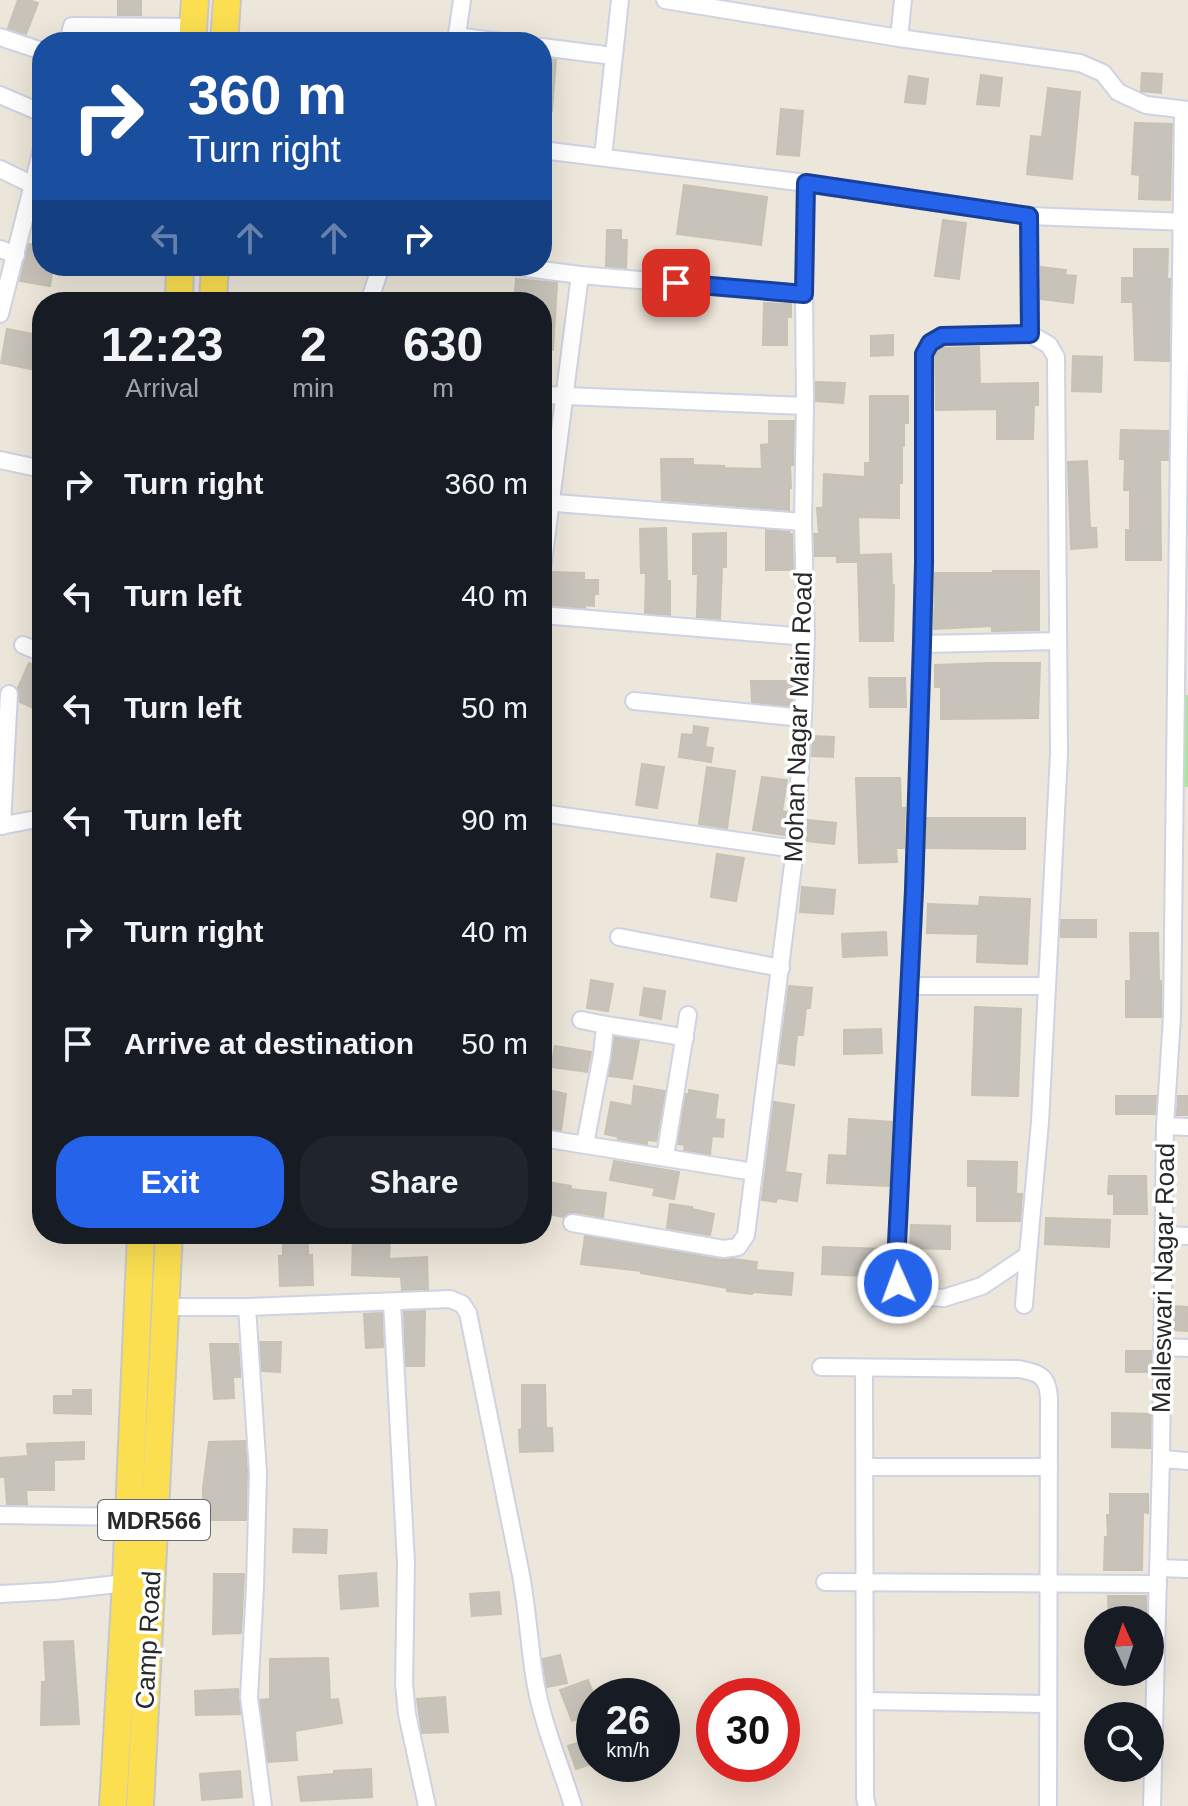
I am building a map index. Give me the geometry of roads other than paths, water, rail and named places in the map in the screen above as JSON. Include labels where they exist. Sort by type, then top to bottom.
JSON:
[{"type":"main road","points":[[193,32],[195,0]]},
{"type":"main road","points":[[225,32],[227,0]]},
{"type":"main road","name":"Camp Road","points":[[113,1806],[141,1244]]},
{"type":"main road","name":"Camp Road","points":[[140,1806],[169,1244]]},
{"type":"main road","points":[[136,1356],[163,1358]]},
{"type":"street","points":[[457,32],[462,0]]},
{"type":"street","points":[[603,157],[620,0]]},
{"type":"street","points":[[665,0],[899,38],[1080,63],[1103,73],[1118,92],[1146,105],[1185,110]]},
{"type":"street","points":[[899,38],[903,0]]},
{"type":"street","points":[[70,32],[72,26],[153,32]]},
{"type":"street","points":[[0,37],[32,48]]},
{"type":"street","points":[[552,48],[613,56]]},
{"type":"street","points":[[0,95],[32,109]]},
{"type":"street","name":"Malleswari Nagar Road","points":[[1152,1806],[1165,1126],[1180,1017],[1185,110]]},
{"type":"street","points":[[552,151],[806,183],[1029,216],[1184,222]]},
{"type":"street","points":[[0,169],[32,185]]},
{"type":"street","name":"Mohan Nagar Main Road","points":[[572,1223],[724,1249],[738,1247],[746,1235],[795,849],[803,718],[806,637],[803,522],[806,183]]},
{"type":"street","points":[[0,314],[8,252],[32,188]]},
{"type":"street","points":[[1029,216],[1030,334]]},
{"type":"street","points":[[552,271],[804,294]]},
{"type":"street","points":[[552,470],[565,397],[580,275]]},
{"type":"street","points":[[1024,1305],[1040,1122],[1059,754],[1056,357],[1049,345],[1030,334],[942,336],[930,343],[924,354],[922,644],[896,1265],[898,1283],[916,1296],[944,1298],[982,1286],[1028,1255]]},
{"type":"street","points":[[552,396],[805,406]]},
{"type":"street","points":[[0,460],[32,467]]},
{"type":"street","points":[[552,503],[803,522]]},
{"type":"street","points":[[552,616],[806,637]]},
{"type":"street","points":[[922,644],[1058,641]]},
{"type":"street","points":[[23,645],[32,649]]},
{"type":"street","points":[[9,694],[1,826],[32,820]]},
{"type":"street","points":[[634,701],[803,718]]},
{"type":"street","points":[[552,814],[795,849]]},
{"type":"street","points":[[619,937],[781,968]]},
{"type":"street","points":[[909,986],[1046,986]]},
{"type":"street","points":[[665,1157],[688,1015]]},
{"type":"street","points":[[581,1020],[685,1038]]},
{"type":"street","points":[[585,1144],[605,1026]]},
{"type":"street","points":[[1165,1126],[1188,1127]]},
{"type":"street","points":[[552,1139],[754,1172]]},
{"type":"street","points":[[1164,1235],[1188,1236]]},
{"type":"street","points":[[166,1307],[450,1299],[462,1304],[468,1313],[521,1575],[534,1676],[573,1806]]},
{"type":"street","points":[[392,1302],[406,1563],[404,1684],[407,1714],[427,1806]]},
{"type":"street","points":[[247,1307],[258,1473],[249,1697],[263,1806]]},
{"type":"street","points":[[1162,1347],[1188,1348]]},
{"type":"street","points":[[821,1367],[1004,1368],[1036,1373],[1045,1381],[1049,1390],[1048,1806]]},
{"type":"street","points":[[864,1368],[867,1806]]},
{"type":"street","points":[[1161,1459],[1188,1461]]},
{"type":"street","points":[[865,1467],[1049,1467]]},
{"type":"street","points":[[0,1515],[128,1517]]},
{"type":"street","points":[[825,1582],[1048,1584],[1158,1576],[1188,1569]]},
{"type":"street","points":[[0,1594],[126,1583]]},
{"type":"street","points":[[866,1701],[1048,1704]]}]
